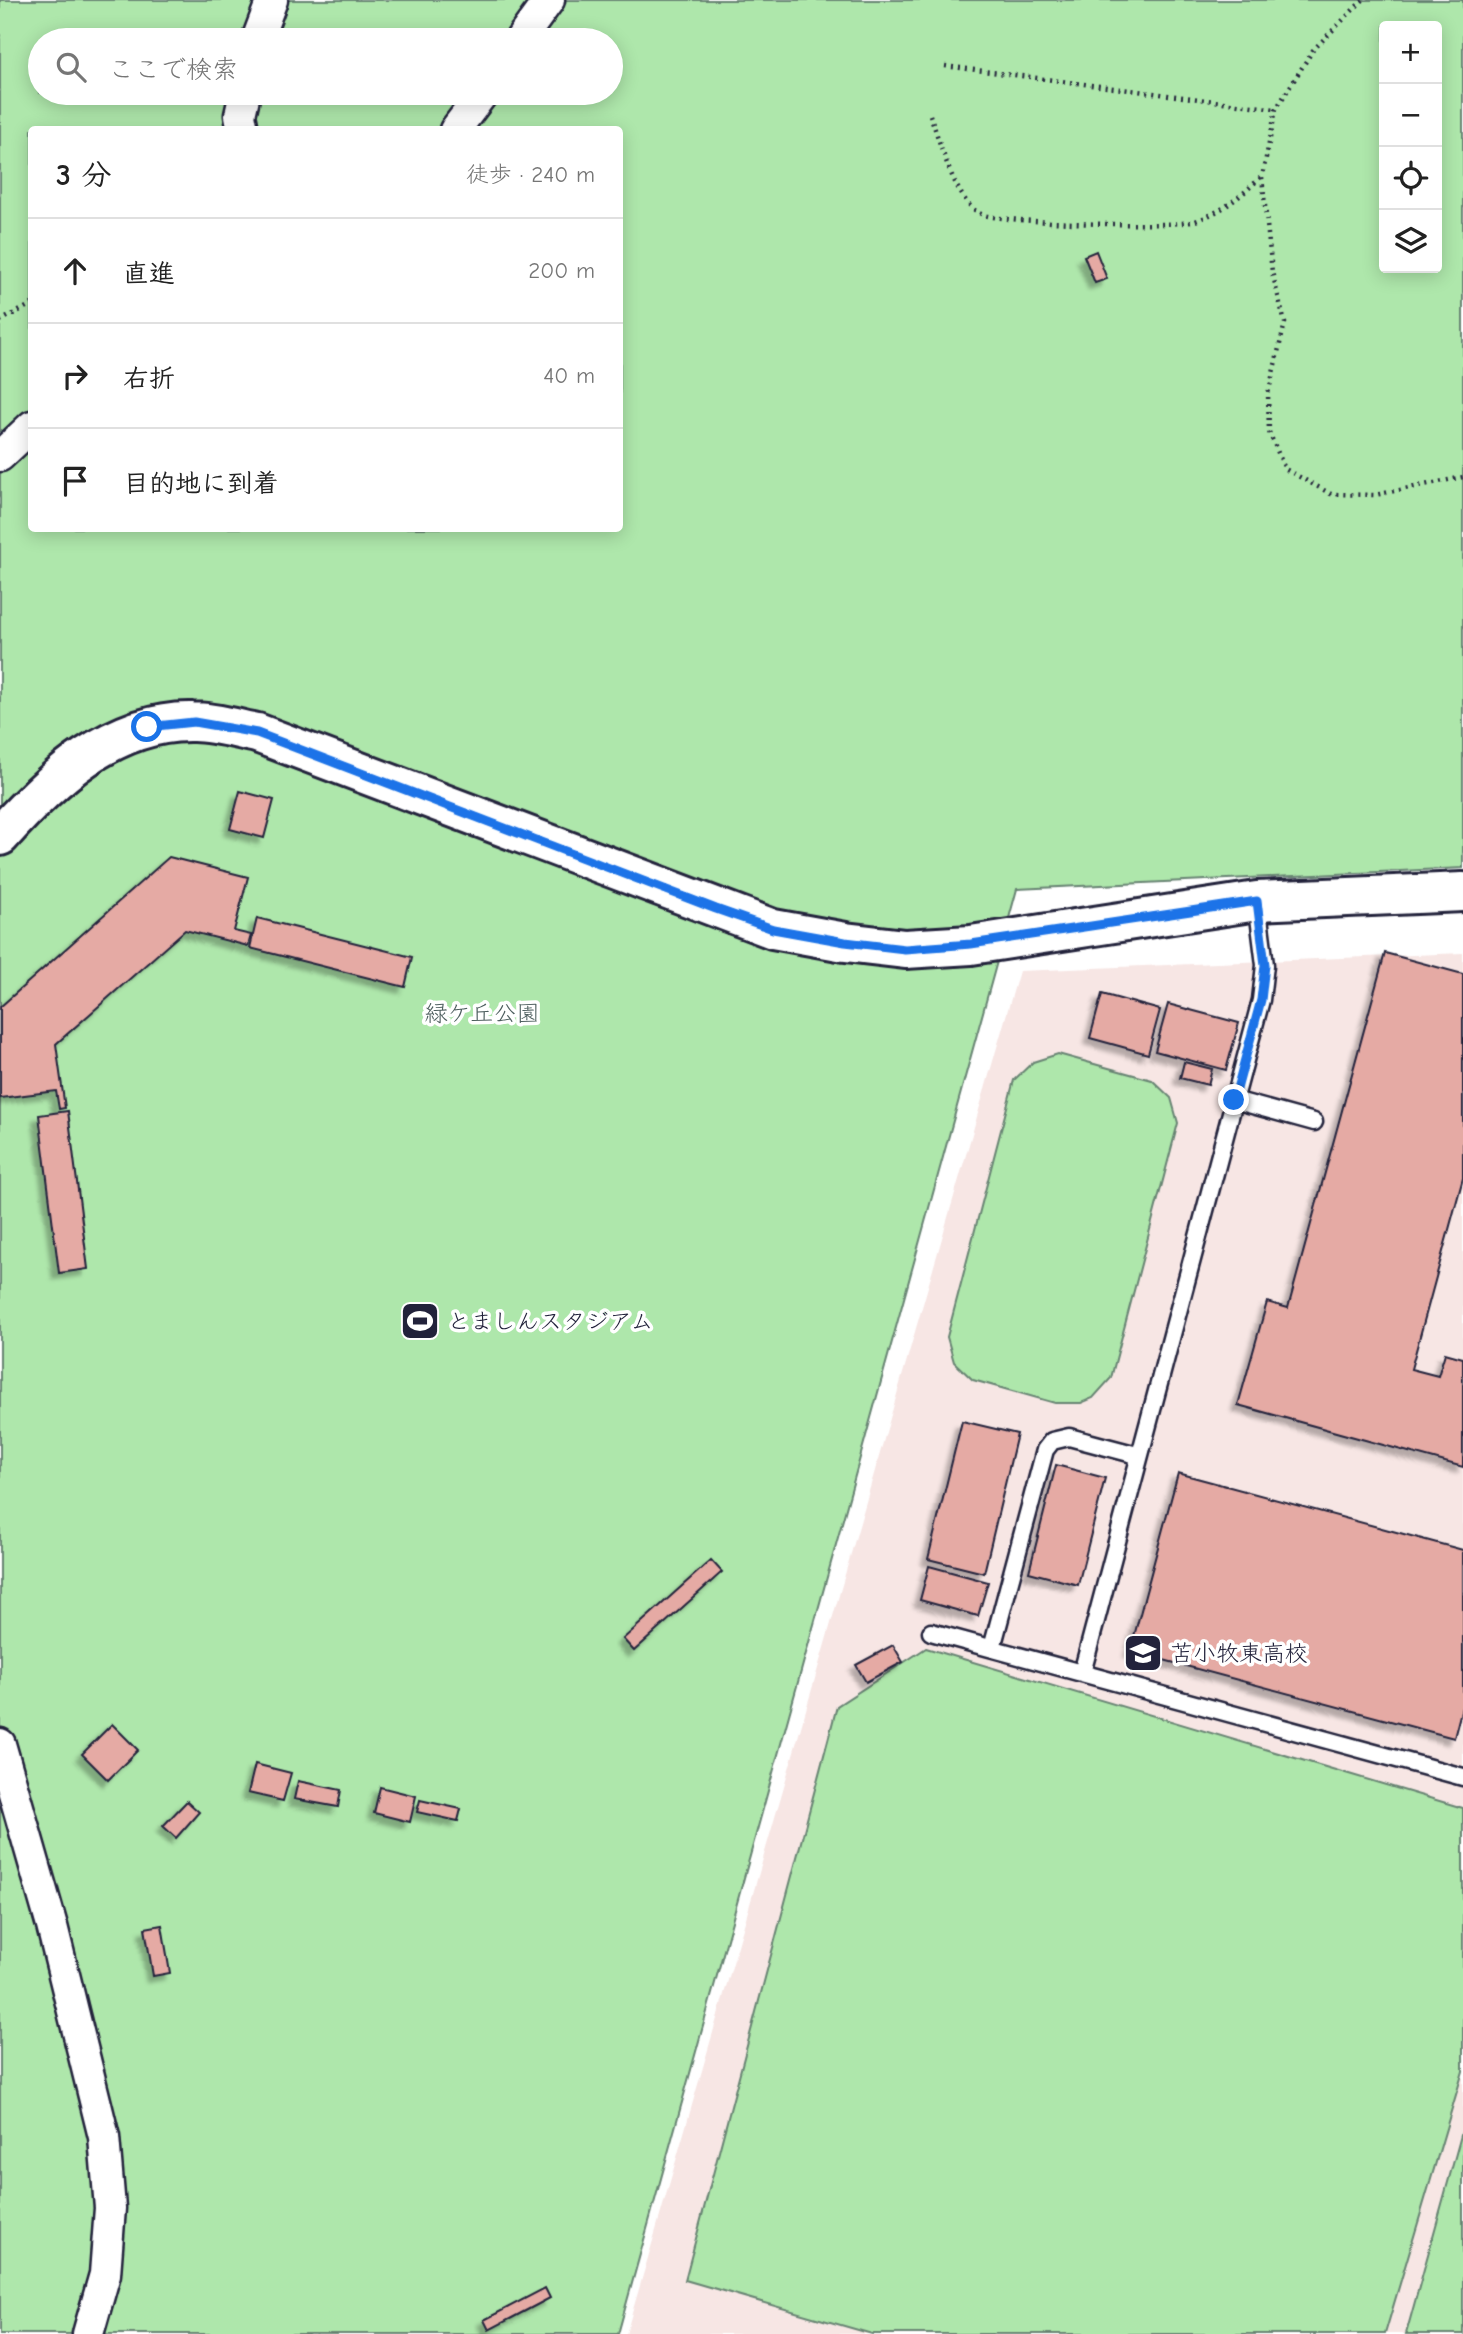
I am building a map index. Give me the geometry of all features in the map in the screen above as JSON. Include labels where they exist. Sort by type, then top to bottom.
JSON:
[{"type":"street","points":[[262,28],[272,0]]},
{"type":"street","points":[[529,28],[549,0]]},
{"type":"street","points":[[242,105],[240,115],[242,126]]},
{"type":"street","points":[[458,126],[474,105]]},
{"type":"street","points":[[0,456],[28,430]]},
{"type":"street","points":[[0,836],[27,806],[91,751],[147,727],[194,722],[257,733],[773,929],[845,942],[905,949],[971,944],[1257,901],[1463,892]]},
{"type":"street","points":[[0,1744],[52,1926],[104,2137],[110,2208],[105,2274],[88,2334]]},
{"type":"lane","points":[[1082,1673],[1137,1455],[1261,1000],[1265,965],[1257,901]]},
{"type":"lane","points":[[1234,1100],[1314,1122]]},
{"type":"lane","points":[[992,1648],[1045,1450],[1052,1441],[1069,1437],[1137,1455]]},
{"type":"lane","points":[[931,1632],[1463,1777]]},
{"type":"path","points":[[1363,0],[1313,50],[1276,108],[1262,177],[1272,272],[1285,323],[1268,394],[1269,432],[1285,469],[1331,494],[1375,495],[1463,477]]},
{"type":"path","points":[[946,66],[1276,108]]},
{"type":"path","points":[[930,115],[963,199],[980,214],[1013,222],[1191,223],[1228,207],[1262,177]]},
{"type":"path","points":[[0,321],[28,306]]},
{"type":"shaded area","name":"苫小牧東高校","points":[[1463,953],[1463,2334],[626,2334],[1019,971]]},
{"type":"green space","name":"緑ケ丘公園","points":[[0,0],[1463,0],[1463,868],[1017,889],[618,2334],[0,2334]]},
{"type":"green space","points":[[1058,1054],[1152,1080],[1171,1098],[1178,1123],[1111,1378],[1093,1398],[1081,1403],[1055,1403],[973,1380],[954,1362],[947,1337],[1014,1080],[1033,1062]]},
{"type":"green space","points":[[926,1648],[1463,1808],[1463,2071],[1385,2334],[872,2334],[685,2280],[837,1706]]},
{"type":"green space","points":[[1463,2128],[1463,2334],[1406,2334]]},
{"type":"building","points":[[1096,251],[1107,279],[1095,283],[1084,256]]},
{"type":"building","points":[[240,791],[274,800],[264,838],[230,829]]},
{"type":"building","points":[[169,857],[248,877],[234,931],[251,935],[248,946],[185,930],[56,1044],[65,1108],[59,1109],[56,1091],[0,1098],[0,1007]]},
{"type":"building","points":[[257,918],[412,957],[405,987],[250,948]]},
{"type":"building","points":[[1385,953],[1463,974],[1463,1178],[1411,1369],[1438,1376],[1445,1353],[1463,1358],[1463,1467],[1238,1405],[1267,1302],[1288,1308]]},
{"type":"building","points":[[1102,994],[1160,1010],[1148,1054],[1090,1038]]},
{"type":"building","points":[[1168,1004],[1239,1023],[1226,1070],[1155,1051]]},
{"type":"building","points":[[1184,1062],[1212,1069],[1208,1085],[1180,1078]]},
{"type":"building","points":[[68,1111],[88,1269],[59,1273],[39,1115]]},
{"type":"building","points":[[962,1421],[1017,1434],[984,1573],[928,1559]]},
{"type":"building","points":[[1056,1465],[1105,1478],[1078,1585],[1029,1572]]},
{"type":"building","points":[[1178,1473],[1463,1550],[1463,1703],[1454,1738],[1130,1651]]},
{"type":"building","points":[[711,1560],[722,1572],[634,1651],[623,1639]]},
{"type":"building","points":[[929,1566],[988,1582],[978,1616],[920,1600]]},
{"type":"building","points":[[893,1645],[903,1662],[866,1682],[856,1665]]},
{"type":"building","points":[[112,1724],[138,1750],[108,1780],[82,1754]]},
{"type":"building","points":[[255,1764],[291,1773],[283,1801],[248,1793]]},
{"type":"building","points":[[298,1781],[341,1790],[338,1807],[294,1799]]},
{"type":"building","points":[[380,1787],[416,1796],[410,1822],[374,1813]]},
{"type":"building","points":[[420,1800],[461,1809],[458,1821],[417,1812]]},
{"type":"building","points":[[187,1801],[199,1812],[176,1838],[163,1826]]},
{"type":"building","points":[[162,1925],[170,1973],[153,1976],[145,1928]]},
{"type":"building","points":[[545,2288],[550,2298],[489,2330],[484,2320]]},
{"type":"place","name":"とましんスタジアム","points":[[420,1321]]},
{"type":"place","name":"苫小牧東高校","points":[[1143,1653]]},
{"type":"route","points":[[147,727],[194,722],[257,733],[716,909],[773,929],[845,942],[905,949],[971,944],[1257,901],[1265,965],[1261,1000],[1234,1100]]}]
